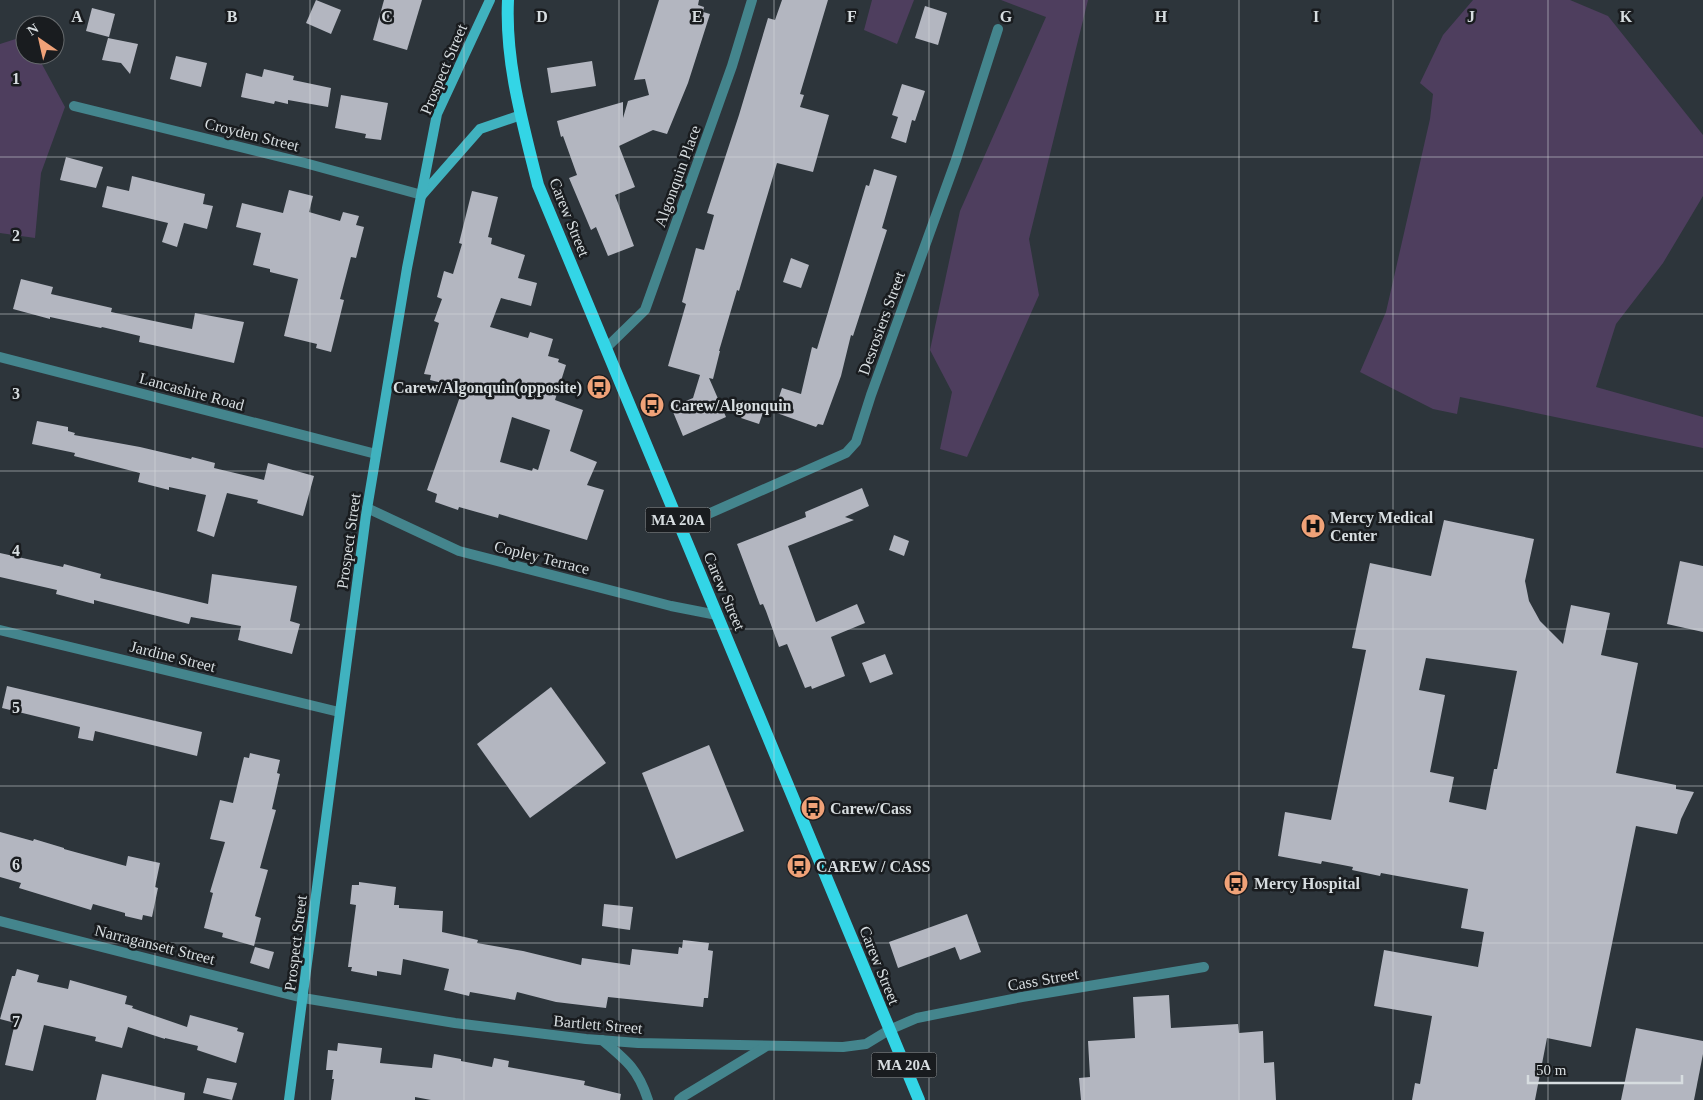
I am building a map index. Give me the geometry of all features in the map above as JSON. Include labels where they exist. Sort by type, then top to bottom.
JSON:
[{"type":"main road","name":"Prospect Street","points":[[289,1100],[367,508],[407,268],[437,114],[490,0]]},
{"type":"main road","name":"Carew Street","points":[[508,0],[509,48],[516,94],[538,185],[919,1100]]},
{"type":"main road","points":[[422,196],[480,130],[521,114]]},
{"type":"street","name":"Algonquin Place","points":[[606,348],[644,310],[732,66],[752,0]]},
{"type":"street","name":"Desrosiers Street","points":[[681,526],[846,453],[856,442],[871,395],[956,160],[998,29]]},
{"type":"street","name":"Croyden Street","points":[[74,106],[305,163],[422,196]]},
{"type":"street","name":"Lancashire Road","points":[[0,358],[376,454]]},
{"type":"street","name":"Copley Terrace","points":[[367,508],[459,551],[671,606],[717,615]]},
{"type":"street","name":"Jardine Street","points":[[0,630],[339,712]]},
{"type":"street","name":"Narragansett Street","points":[[0,921],[303,998]]},
{"type":"street","name":"Cass Street","points":[[889,1030],[917,1018],[1204,966]]},
{"type":"street","name":"Bartlett Street","points":[[303,998],[455,1023],[602,1040],[843,1047],[866,1044],[889,1030]]},
{"type":"street","points":[[602,1040],[628,1061],[642,1082],[648,1100]]},
{"type":"street","points":[[679,1100],[766,1046]]},
{"type":"shaded area","points":[[872,0],[914,0],[897,44],[864,30]]},
{"type":"shaded area","points":[[1001,0],[1088,0],[1029,239],[1039,295],[967,457],[940,449],[952,392],[930,350],[960,211],[1046,17]]},
{"type":"shaded area","points":[[1473,0],[1570,0],[1608,16],[1703,135],[1703,196],[1663,263],[1616,324],[1596,387],[1703,417],[1703,448],[1460,397],[1457,414],[1433,409],[1360,372],[1386,312],[1430,119],[1433,94],[1420,83],[1443,35]]},
{"type":"shaded area","points":[[15,39],[15,65],[42,65],[65,107],[41,173],[35,238],[0,233],[0,44]]},
{"type":"building","points":[[316,0],[341,10],[331,34],[306,23]]},
{"type":"building","points":[[384,0],[422,0],[407,50],[373,40]]},
{"type":"building","points":[[659,0],[699,0],[698,5],[704,7],[703,12],[710,14],[688,83],[667,134],[653,130],[619,146],[635,187],[615,195],[634,246],[608,256],[596,227],[591,230],[569,178],[577,175],[563,136],[561,137],[557,121],[623,102],[623,118],[628,101],[649,95],[645,79],[634,80]]},
{"type":"building","points":[[782,0],[828,0],[800,94],[804,95],[800,107],[829,115],[813,172],[777,163],[739,291],[737,290],[713,379],[709,378],[726,417],[683,436],[671,407],[693,398],[700,375],[668,366],[686,304],[682,302],[696,248],[704,250],[714,215],[707,213],[768,18],[775,20]]},
{"type":"building","points":[[925,6],[947,13],[938,45],[915,38]]},
{"type":"building","points":[[92,8],[115,14],[109,37],[86,31]]},
{"type":"building","points":[[108,38],[138,44],[130,74],[121,63],[102,60]]},
{"type":"building","points":[[176,56],[207,63],[201,87],[170,79]]},
{"type":"building","points":[[592,61],[596,86],[551,93],[547,68]]},
{"type":"building","points":[[264,69],[294,76],[293,80],[331,88],[328,107],[288,100],[288,104],[275,101],[274,104],[241,97],[246,73],[262,77]]},
{"type":"building","points":[[902,84],[925,91],[915,121],[912,120],[906,143],[891,138],[898,117],[892,115]]},
{"type":"building","points":[[341,95],[388,103],[381,140],[365,138],[366,134],[335,128]]},
{"type":"building","points":[[66,157],[103,167],[96,188],[60,180]]},
{"type":"building","points":[[874,169],[897,176],[882,228],[887,230],[853,336],[851,335],[841,376],[823,425],[818,424],[816,427],[774,412],[782,388],[801,394],[812,347],[817,349],[866,185],[869,186]]},
{"type":"building","points":[[132,176],[205,194],[203,204],[213,206],[207,229],[184,223],[177,247],[162,242],[168,223],[102,207],[107,186],[129,191]]},
{"type":"building","points":[[289,190],[313,196],[309,212],[340,221],[343,212],[359,216],[356,225],[364,227],[356,258],[351,257],[340,299],[344,300],[331,352],[316,348],[317,344],[284,336],[298,279],[270,272],[270,269],[253,265],[261,233],[236,227],[242,203],[283,213]]},
{"type":"building","points":[[472,191],[498,197],[488,237],[492,238],[491,244],[525,255],[518,278],[537,283],[531,306],[501,298],[490,327],[528,338],[530,332],[553,339],[548,356],[559,359],[558,362],[566,365],[555,400],[583,410],[570,451],[597,462],[587,485],[604,490],[587,540],[499,514],[498,518],[459,507],[458,510],[435,502],[437,494],[427,490],[463,388],[430,380],[431,375],[424,374],[439,323],[434,321],[442,299],[437,297],[444,271],[453,274],[462,244],[459,243]],"holes":[[[512,417],[550,430],[538,470],[533,468],[532,471],[500,462]]]},
{"type":"building","points":[[791,258],[809,265],[801,288],[783,282]]},
{"type":"building","points":[[21,279],[53,287],[51,294],[112,308],[111,312],[192,329],[195,313],[244,322],[234,363],[139,342],[140,336],[50,317],[50,319],[13,309]]},
{"type":"building","points":[[746,401],[765,407],[759,424],[741,418]]},
{"type":"building","points":[[37,421],[68,427],[68,431],[75,433],[74,435],[140,447],[191,459],[192,457],[215,463],[214,468],[264,480],[268,463],[314,476],[303,516],[257,503],[258,500],[227,493],[214,537],[197,531],[206,495],[169,487],[169,490],[138,482],[140,473],[74,456],[75,453],[32,444]]},
{"type":"building","points":[[862,488],[869,506],[845,517],[854,520],[788,546],[816,622],[857,604],[865,623],[831,637],[845,676],[812,689],[811,686],[805,688],[787,644],[779,647],[763,604],[760,605],[737,544],[806,517],[805,512]]},
{"type":"building","points":[[1444,520],[1534,539],[1525,581],[1529,601],[1540,621],[1563,644],[1571,605],[1610,613],[1601,655],[1638,663],[1616,773],[1676,785],[1676,789],[1694,792],[1681,819],[1677,834],[1636,826],[1591,1047],[1547,1038],[1535,1100],[1412,1100],[1415,1083],[1420,1084],[1432,1016],[1374,1006],[1384,950],[1478,967],[1484,932],[1461,928],[1468,889],[1381,873],[1380,876],[1352,870],[1353,867],[1322,861],[1321,864],[1278,856],[1285,812],[1331,820],[1366,650],[1352,648],[1370,563],[1431,576]],"holes":[[[1426,658],[1517,671],[1497,769],[1494,769],[1486,810],[1449,802],[1454,777],[1430,772],[1445,695],[1419,690]]]},
{"type":"building","points":[[894,535],[909,541],[904,556],[889,550]]},
{"type":"building","points":[[0,553],[63,567],[64,564],[101,574],[100,578],[208,604],[212,574],[297,586],[290,621],[300,624],[292,654],[238,640],[241,626],[191,617],[189,624],[94,600],[94,604],[56,594],[57,590],[0,577]]},
{"type":"building","points":[[1680,561],[1703,566],[1703,632],[1667,624]]},
{"type":"building","points":[[885,654],[893,674],[870,683],[862,663]]},
{"type":"building","points":[[7,686],[202,732],[197,756],[95,731],[93,741],[78,738],[80,727],[2,708]]},
{"type":"building","points":[[551,687],[606,763],[530,818],[477,744]]},
{"type":"building","points":[[709,745],[744,831],[676,859],[642,773]]},
{"type":"building","points":[[250,753],[280,760],[277,773],[280,774],[272,809],[276,810],[260,868],[268,870],[255,916],[261,918],[254,946],[222,937],[223,933],[204,928],[213,893],[210,892],[225,842],[210,839],[220,800],[233,803],[244,757],[249,758]]},
{"type":"building","points":[[0,832],[33,841],[34,839],[126,866],[128,856],[160,863],[155,887],[158,888],[152,917],[143,915],[142,920],[93,904],[91,910],[19,888],[21,883],[0,877]]},
{"type":"building","points":[[359,882],[396,887],[394,905],[399,905],[399,908],[443,911],[442,932],[478,940],[477,943],[523,951],[581,965],[582,958],[630,965],[632,949],[678,954],[679,947],[682,948],[683,940],[709,943],[708,950],[713,951],[708,998],[704,998],[703,1007],[608,997],[606,1008],[556,1002],[517,992],[515,1000],[470,992],[469,996],[444,990],[449,969],[403,959],[401,975],[377,971],[377,976],[351,971],[352,967],[348,967],[356,905],[350,904],[352,885],[359,885]]},
{"type":"building","points":[[604,904],[633,907],[630,930],[602,926]]},
{"type":"building","points":[[967,914],[981,952],[960,960],[955,947],[898,968],[889,942]]},
{"type":"building","points":[[255,947],[274,952],[269,969],[250,963]]},
{"type":"building","points":[[17,969],[39,975],[37,982],[68,989],[70,980],[127,996],[125,1004],[133,1006],[132,1008],[187,1027],[190,1015],[238,1028],[237,1031],[244,1033],[236,1063],[197,1050],[198,1046],[165,1039],[128,1027],[122,1048],[95,1041],[96,1037],[44,1025],[33,1071],[5,1065],[15,1023],[0,1019],[12,976],[15,976]]},
{"type":"building","points":[[1169,995],[1171,1028],[1238,1024],[1239,1033],[1263,1031],[1264,1063],[1274,1062],[1276,1100],[1081,1100],[1079,1078],[1090,1077],[1088,1041],[1135,1038],[1133,997]]},
{"type":"building","points":[[1636,1028],[1703,1041],[1703,1054],[1694,1100],[1621,1100]]},
{"type":"building","points":[[338,1043],[382,1048],[380,1063],[432,1068],[434,1054],[492,1067],[494,1058],[509,1061],[508,1067],[585,1081],[584,1085],[621,1094],[620,1100],[431,1100],[415,1097],[415,1100],[331,1100],[334,1079],[332,1079],[333,1070],[326,1070],[328,1050],[337,1051]]},
{"type":"building","points":[[102,1074],[185,1093],[184,1100],[96,1100]]},
{"type":"building","points":[[207,1078],[237,1083],[232,1100],[203,1093]]},
{"type":"place","name":"Carew/Algonquin(opposite)","points":[[599,387]]},
{"type":"place","name":"Carew/Algonquin","points":[[652,405]]},
{"type":"place","name":"Mercy Medical Center","points":[[1313,526]]},
{"type":"place","name":"Carew/Cass","points":[[813,808]]},
{"type":"place","name":"CAREW / CASS","points":[[799,866]]},
{"type":"place","name":"Mercy Hospital","points":[[1236,883]]}]
